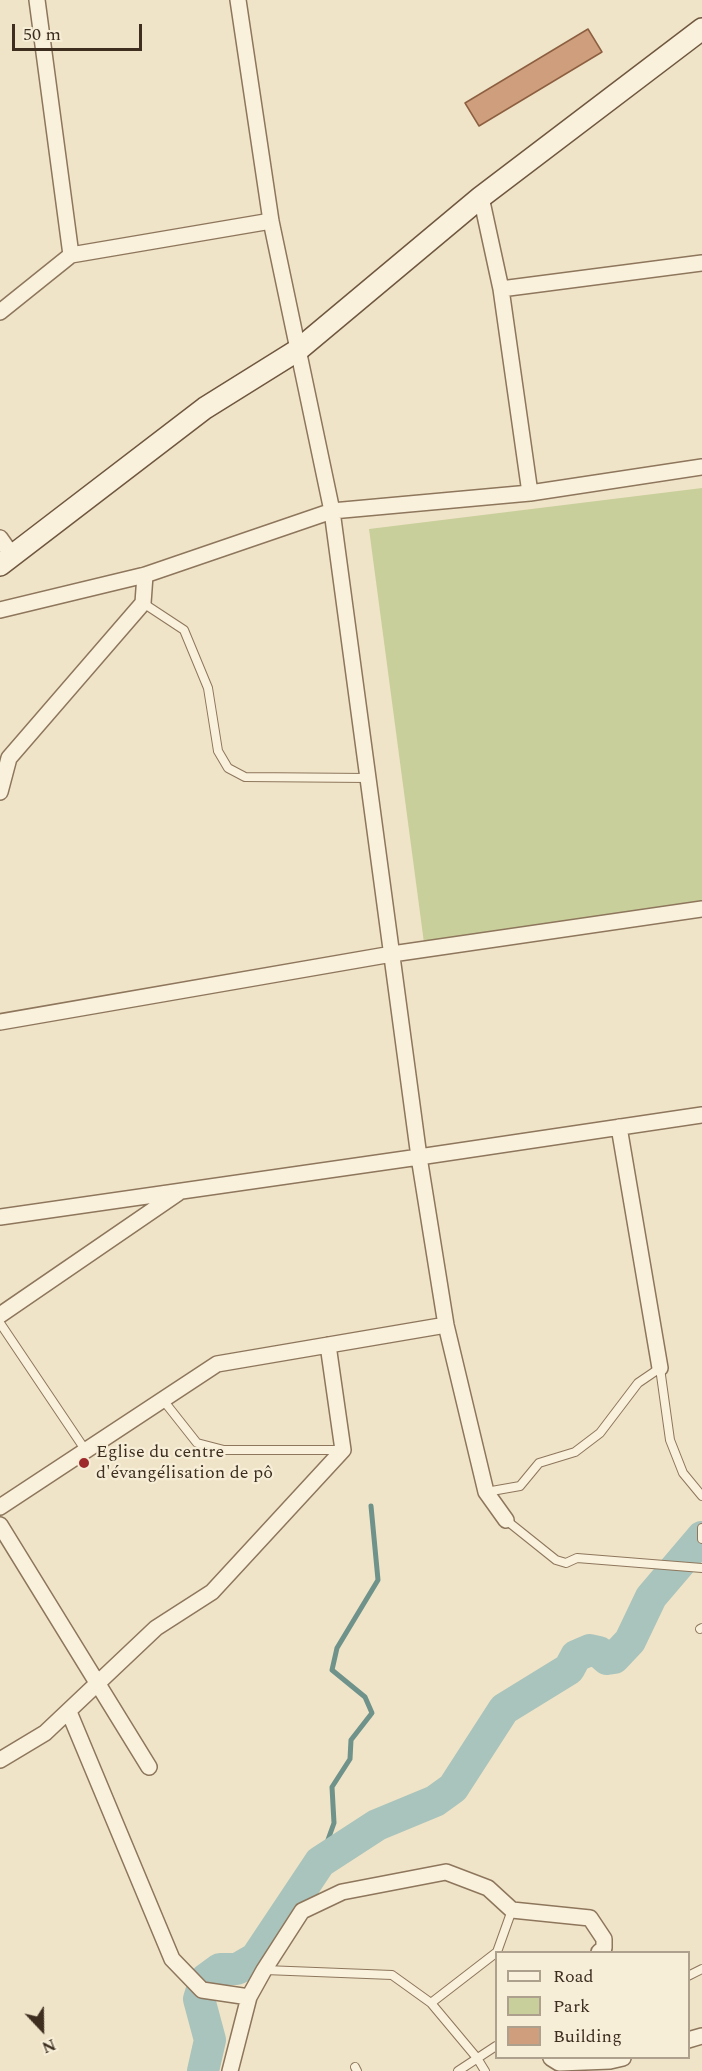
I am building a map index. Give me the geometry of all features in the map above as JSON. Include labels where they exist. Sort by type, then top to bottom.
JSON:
[{"type":"main road","points":[[6,560],[205,408],[298,350],[481,197],[702,29]]},
{"type":"street","points":[[37,0],[71,255]]},
{"type":"street","points":[[238,0],[271,221],[332,511],[419,1157],[446,1325],[486,1492],[506,1520]]},
{"type":"street","points":[[481,197],[501,289],[530,494]]},
{"type":"street","points":[[0,312],[71,255],[271,221]]},
{"type":"street","points":[[501,289],[702,263]]},
{"type":"street","points":[[0,610],[145,575],[332,511],[530,494],[702,467]]},
{"type":"street","points":[[0,538],[6,560]]},
{"type":"street","points":[[0,792],[9,758],[143,603],[145,575]]},
{"type":"street","points":[[0,1022],[392,954],[702,909]]},
{"type":"street","points":[[0,1217],[702,1115]]},
{"type":"street","points":[[619,1127],[660,1368]]},
{"type":"street","points":[[0,1315],[181,1191]]},
{"type":"street","points":[[0,1507],[218,1364],[446,1325]]},
{"type":"street","points":[[0,1760],[45,1733],[156,1629],[212,1592],[343,1450],[328,1345]]},
{"type":"street","points":[[0,1525],[149,1767]]},
{"type":"street","points":[[69,1712],[172,1959],[202,1990],[249,1997]]},
{"type":"street","points":[[230,2071],[249,1997],[264,1970],[302,1911],[342,1892],[446,1872],[488,1888],[512,1911],[590,1918],[604,1939],[604,1948],[600,1951]]},
{"type":"street","points":[[553,2059],[559,2063],[619,2059]]},
{"type":"lane","points":[[143,603],[184,630],[208,688],[218,751],[228,768],[244,777],[368,778]]},
{"type":"lane","points":[[0,1323],[86,1451]]},
{"type":"lane","points":[[486,1492],[520,1486],[539,1463],[576,1452],[600,1433],[638,1383],[660,1368],[670,1440],[683,1473],[702,1496]]},
{"type":"lane","points":[[163,1400],[197,1443],[224,1450],[343,1450]]},
{"type":"lane","points":[[506,1520],[556,1560],[566,1563],[577,1558],[702,1568]]},
{"type":"lane","points":[[702,1528],[702,1539]]},
{"type":"lane","points":[[497,1951],[512,1911]]},
{"type":"lane","points":[[431,2002],[495,1954]]},
{"type":"lane","points":[[264,1970],[392,1975],[431,2002],[485,2071]]},
{"type":"lane","points":[[458,2071],[495,2047]]},
{"type":"green space","points":[[702,488],[702,907],[424,943],[369,529]]},
{"type":"building","points":[[588,29],[602,52],[479,126],[465,103]]},
{"type":"waterway","points":[[320,1862],[334,1823],[332,1787],[350,1759],[351,1740],[372,1713],[365,1697],[332,1670],[337,1648],[378,1580],[371,1506]]},
{"type":"waterway","points":[[203,2071],[210,2040],[199,1999],[205,1980],[220,1969],[237,1969],[256,1958],[320,1862],[377,1825],[435,1801],[453,1788],[504,1709],[569,1669],[576,1656],[590,1650],[599,1652],[607,1659],[614,1658],[630,1641],[651,1597],[702,1537]]},
{"type":"place","name":"Eglise du centre d'évangélisation de pô","points":[[84,1463]]}]
